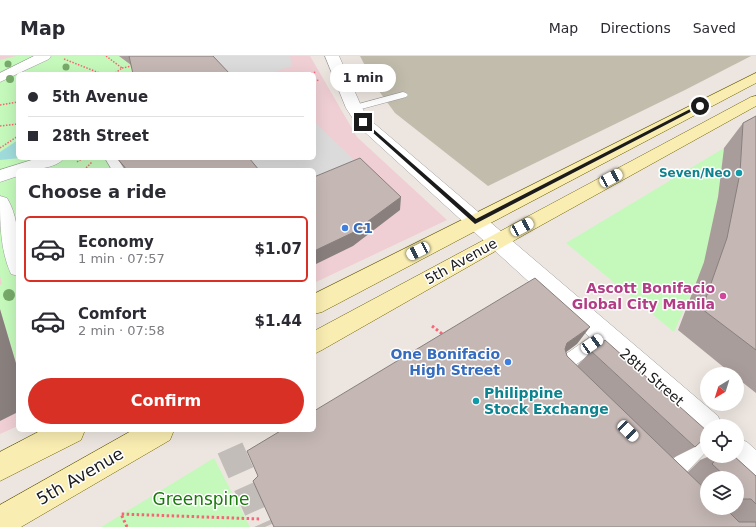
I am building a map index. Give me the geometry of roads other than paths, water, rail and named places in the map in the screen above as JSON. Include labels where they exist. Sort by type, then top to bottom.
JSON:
[{"type":"main road","name":"5th Avenue","points":[[316,304],[756,77]]},
{"type":"main road","name":"5th Avenue","points":[[316,342],[497,241],[756,100]]},
{"type":"main road","points":[[0,467],[67,432]]},
{"type":"main road","name":"5th Avenue","points":[[0,522],[157,432]]},
{"type":"street","points":[[0,78],[44,56]]},
{"type":"street","name":"28th Street","points":[[332,56],[354,108],[363,122],[371,130],[700,419]]},
{"type":"street","points":[[25,168],[50,160]]},
{"type":"street","points":[[0,176],[16,171]]},
{"type":"street","points":[[0,202],[16,261]]},
{"type":"street","points":[[744,458],[756,468]]},
{"type":"lane","points":[[354,108],[403,95]]},
{"type":"lane","points":[[578,382],[562,366],[604,335]]},
{"type":"lane","points":[[655,458],[676,479],[700,448]]},
{"type":"water","points":[[16,141],[16,158],[0,160],[0,152]]},
{"type":"tunnel","points":[[230,448],[265,527]]},
{"type":"place","name":"Seven/Neo","points":[[739,173]]},
{"type":"place","name":"C1","points":[[345,228]]},
{"type":"place","name":"Ascott Bonifacio Global City Manila","points":[[723,296]]},
{"type":"place","name":"One Bonifacio High Street","points":[[508,362]]},
{"type":"place","name":"Philippine Stock Exchange","points":[[476,401]]},
{"type":"park label","name":"Greenspine","points":[[201,499]]}]
